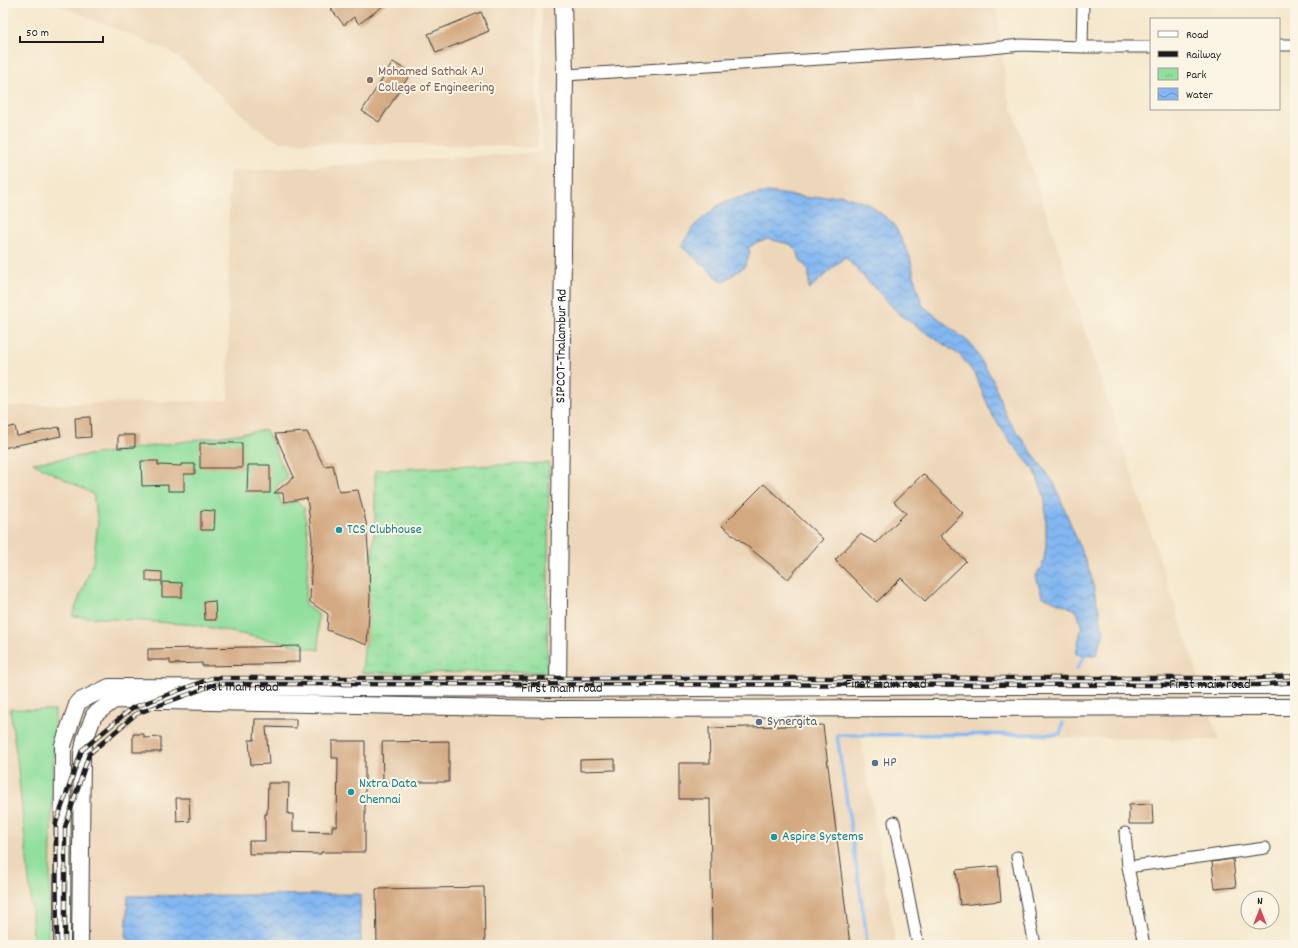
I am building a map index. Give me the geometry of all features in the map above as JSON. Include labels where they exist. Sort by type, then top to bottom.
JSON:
[{"type":"street","name":"SIPCOT-Thalambur Rd","points":[[558,689],[565,76],[564,3]]},
{"type":"street","points":[[1082,47],[1083,3]]},
{"type":"street","points":[[565,76],[982,49],[1021,45],[1082,47],[1150,46]]},
{"type":"street","points":[[1280,45],[1295,45]]},
{"type":"street","name":"First main road","points":[[62,945],[63,745],[78,702],[109,687],[558,689],[1295,686]]},
{"type":"street","points":[[80,945],[82,754],[85,739],[94,715],[114,700],[556,709],[1295,707]]},
{"type":"street","points":[[894,822],[918,945]]},
{"type":"street","points":[[1125,833],[1128,867],[1144,945]]},
{"type":"street","points":[[1128,867],[1265,848]]},
{"type":"street","points":[[1017,857],[1034,945]]},
{"type":"shaded area","name":"Mohamed Sathak AJ College of Engineering","points":[[53,3],[535,3],[538,148],[505,146],[280,142],[267,135],[250,122],[188,65],[170,51]]},
{"type":"shaded area","points":[[542,3],[996,3],[1007,93],[1219,740],[860,734],[896,945],[3,945],[3,406],[228,400],[229,172],[542,152]]},
{"type":"green space","points":[[266,430],[288,478],[276,486],[282,506],[297,501],[304,508],[308,537],[305,605],[318,614],[319,650],[197,625],[72,616],[93,563],[98,522],[93,494],[33,463]]},
{"type":"green space","points":[[549,463],[547,672],[362,673],[375,523],[375,470]]},
{"type":"green space","points":[[10,709],[55,710],[48,945],[33,945],[32,910],[17,760]]},
{"type":"water","points":[[768,192],[810,198],[840,195],[869,204],[894,224],[910,257],[916,285],[923,306],[971,344],[992,378],[1007,418],[1054,483],[1090,572],[1104,633],[1096,655],[1076,654],[1082,624],[1076,610],[1042,596],[1036,576],[1043,564],[1046,547],[1045,499],[1035,471],[1010,441],[991,413],[976,376],[961,356],[900,315],[845,257],[809,289],[809,270],[801,262],[797,251],[790,244],[768,239],[757,242],[748,248],[750,252],[745,266],[723,282],[681,246],[694,226],[720,204],[741,197]]},
{"type":"water","points":[[360,894],[361,945],[153,945],[126,939],[128,896]]},
{"type":"building","points":[[339,3],[387,3],[359,24],[354,17],[344,25],[331,9]]},
{"type":"building","points":[[481,12],[489,31],[436,53],[428,34]]},
{"type":"building","points":[[393,62],[411,73],[379,122],[362,111]]},
{"type":"building","points":[[90,417],[91,437],[76,438],[75,418]]},
{"type":"building","points":[[15,426],[17,436],[59,427],[61,436],[3,448],[3,429]]},
{"type":"building","name":"TCS Clubhouse","points":[[307,432],[324,466],[333,465],[339,492],[358,490],[366,522],[369,560],[370,598],[367,645],[327,630],[328,614],[310,602],[312,539],[307,498],[284,502],[283,493],[274,493],[294,477],[275,434]]},
{"type":"building","points":[[118,435],[135,435],[135,447],[118,448]]},
{"type":"building","points":[[200,443],[242,443],[242,468],[200,468]]},
{"type":"building","points":[[141,461],[158,461],[158,465],[181,466],[181,464],[195,464],[195,474],[184,474],[184,491],[168,491],[168,485],[142,486]]},
{"type":"building","points":[[248,465],[270,465],[270,493],[247,493]]},
{"type":"building","points":[[923,474],[963,513],[940,536],[966,561],[925,601],[901,578],[877,602],[835,560],[860,534],[876,543],[906,513],[894,502]]},
{"type":"building","points":[[764,484],[823,539],[788,579],[722,526]]},
{"type":"building","points":[[201,510],[215,511],[214,530],[201,530]]},
{"type":"building","points":[[146,571],[162,572],[162,581],[146,581]]},
{"type":"building","points":[[162,582],[182,583],[182,597],[162,597]]},
{"type":"building","points":[[215,601],[216,620],[205,620],[204,602]]},
{"type":"building","points":[[300,646],[300,662],[262,663],[262,665],[202,666],[202,663],[170,664],[170,660],[148,660],[148,649]]},
{"type":"building","points":[[255,719],[296,719],[296,728],[266,727],[269,764],[251,765],[249,740],[254,740]]},
{"type":"building","name":"Aspire Systems","points":[[823,725],[850,945],[712,945],[710,799],[679,799],[679,763],[710,763],[709,728]]},
{"type":"building","points":[[133,734],[144,734],[144,738],[161,737],[161,752],[133,752]]},
{"type":"building","points":[[332,741],[365,741],[365,852],[321,852],[321,854],[249,854],[249,841],[265,841],[265,814],[267,814],[268,783],[289,783],[288,814],[293,814],[293,831],[332,832],[332,826],[337,826],[338,758],[332,758]]},
{"type":"building","points":[[449,741],[449,782],[383,782],[382,742]]},
{"type":"building","points":[[615,759],[615,770],[580,771],[580,760]]},
{"type":"building","points":[[176,798],[189,798],[190,821],[177,822]]},
{"type":"building","points":[[1152,804],[1153,824],[1129,824],[1129,805]]},
{"type":"building","points":[[1233,859],[1236,887],[1215,889],[1212,862]]},
{"type":"building","points":[[998,866],[1001,901],[960,905],[956,870]]},
{"type":"building","points":[[484,887],[485,945],[377,945],[376,889]]},
{"type":"waterway","points":[[1077,669],[1085,655]]},
{"type":"waterway","points":[[574,679],[759,680]]},
{"type":"waterway","points":[[867,945],[837,735],[1060,734],[1063,723]]},
{"type":"railway","points":[[57,945],[56,823],[82,750],[132,708],[212,678],[1257,678],[1295,676]]},
{"type":"railway","points":[[65,945],[65,827],[89,754],[136,714],[216,684],[1257,685],[1295,682]]},
{"type":"place","name":"Mohamed Sathak AJ College of Engineering","points":[[370,80]]},
{"type":"place","name":"TCS Clubhouse","points":[[339,530]]},
{"type":"place","name":"Synergita","points":[[759,722]]},
{"type":"place","name":"HP","points":[[875,763]]},
{"type":"place","name":"Nxtra Data Chennai","points":[[351,792]]},
{"type":"place","name":"Aspire Systems","points":[[774,837]]}]
